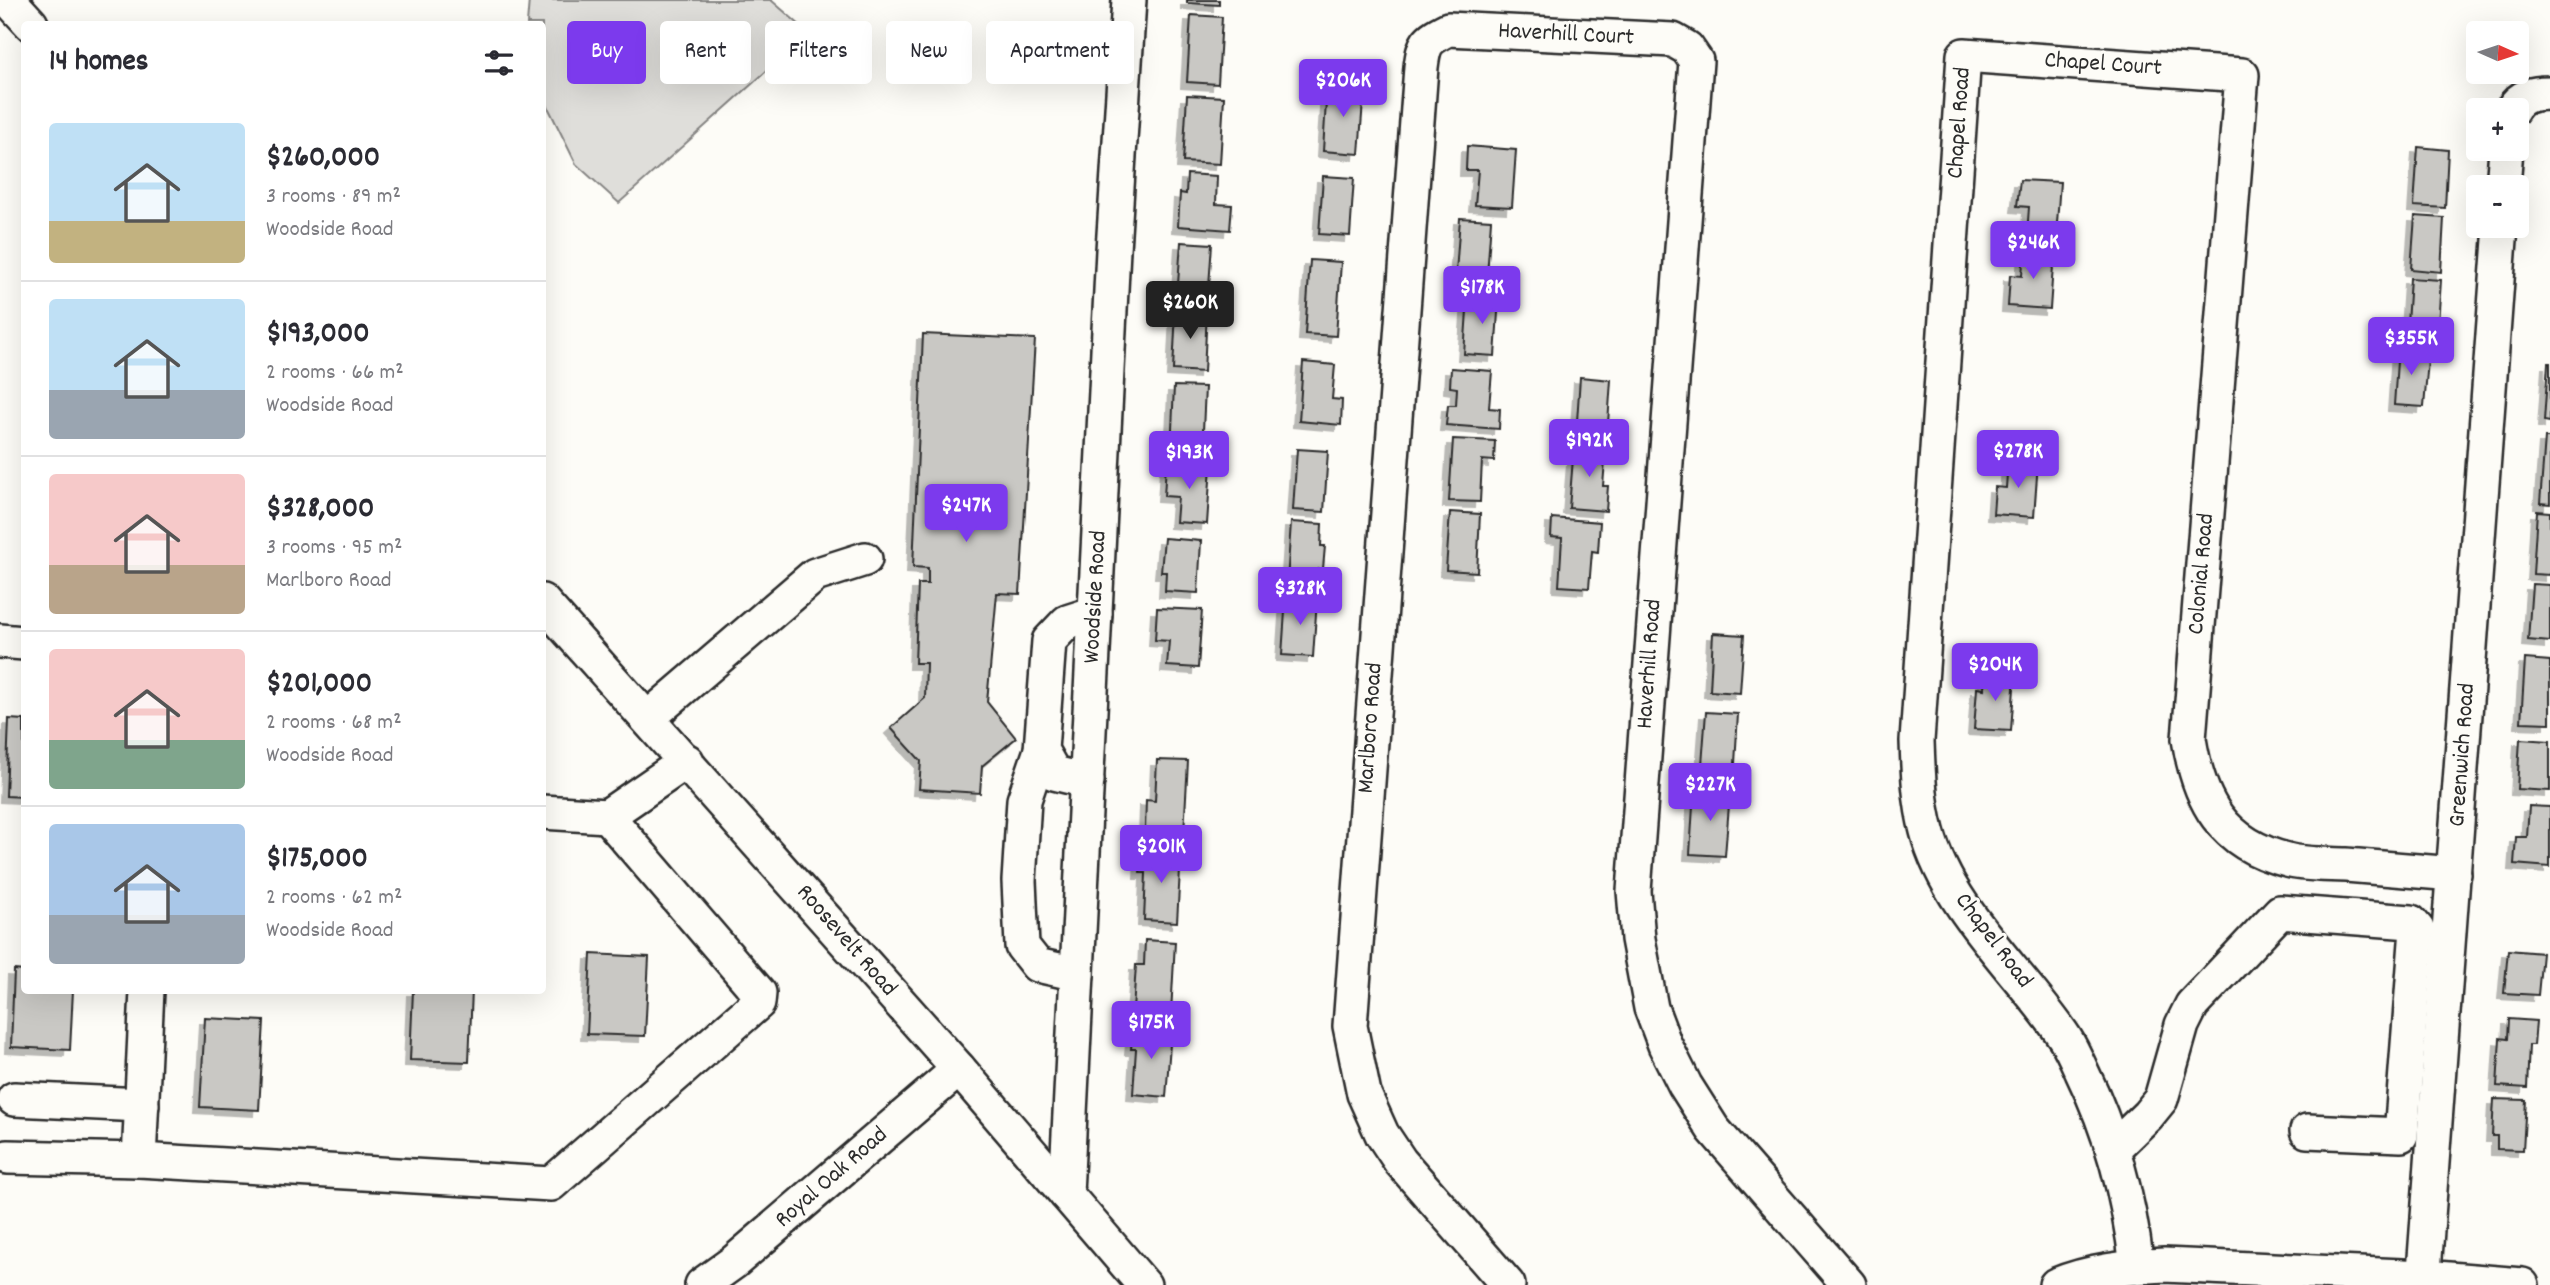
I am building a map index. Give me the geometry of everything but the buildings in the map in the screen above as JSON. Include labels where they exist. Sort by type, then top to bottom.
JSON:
[{"type":"street","points":[[9,0],[28,21]]},
{"type":"street","name":"Woodside Road","points":[[1066,1194],[1113,250],[1129,0]]},
{"type":"street","name":"Haverhill Court","points":[[1429,38],[1448,29],[1673,40],[1688,48],[1696,61]]},
{"type":"street","name":"Marlboro Road","points":[[1429,38],[1423,49],[1421,67],[1350,1026],[1364,1094],[1382,1134],[1400,1161],[1508,1285]]},
{"type":"street","name":"Chapel Court","points":[[1965,55],[2242,75]]},
{"type":"street","name":"Chapel Road","points":[[1965,55],[1918,730],[1919,791],[1928,833],[1948,881],[1964,909],[2027,986],[2067,1041],[2098,1103],[2113,1149],[2134,1236],[2137,1266]]},
{"type":"street","name":"Haverhill Road","points":[[1696,61],[1637,838],[1634,891],[1637,940],[1651,1008],[1665,1045],[1685,1085],[1713,1129],[1849,1285]]},
{"type":"street","name":"Colonial Road","points":[[2242,75],[2189,739],[2194,769],[2204,798],[2221,823],[2240,840],[2262,851],[2288,861],[2454,874]]},
{"type":"street","points":[[2522,98],[2536,93],[2550,93]]},
{"type":"street","name":"Greenwich Road","points":[[2424,1281],[2500,238]]},
{"type":"street","points":[[648,718],[816,575],[865,559]]},
{"type":"street","name":"Roosevelt Road","points":[[546,605],[959,1069],[1144,1285]]},
{"type":"street","points":[[1077,974],[1037,965],[1021,946],[1019,881],[1024,800],[1041,750],[1049,641],[1067,622],[1095,613]]},
{"type":"street","points":[[0,641],[21,643]]},
{"type":"street","points":[[1041,750],[1054,773],[1087,781]]},
{"type":"street","points":[[546,812],[607,816],[687,761]]},
{"type":"street","points":[[8,1157],[139,1160],[551,1184],[758,1003],[759,993],[607,816]]},
{"type":"street","points":[[2113,1149],[2161,1099],[2182,1025],[2192,1006],[2280,912],[2411,922],[2417,929],[2402,1135],[2307,1131]]},
{"type":"street","points":[[139,1160],[147,994]]},
{"type":"street","name":"Royal Oak Road","points":[[702,1285],[743,1274],[959,1069]]},
{"type":"street","points":[[14,1099],[142,1105]]},
{"type":"street","points":[[2056,1285],[2072,1278],[2137,1266],[2164,1265],[2267,1277],[2522,1285]]},
{"type":"shaded area","points":[[529,0],[771,0],[795,21],[765,21],[765,72],[619,203],[576,164],[546,103],[546,21],[527,21]]}]
